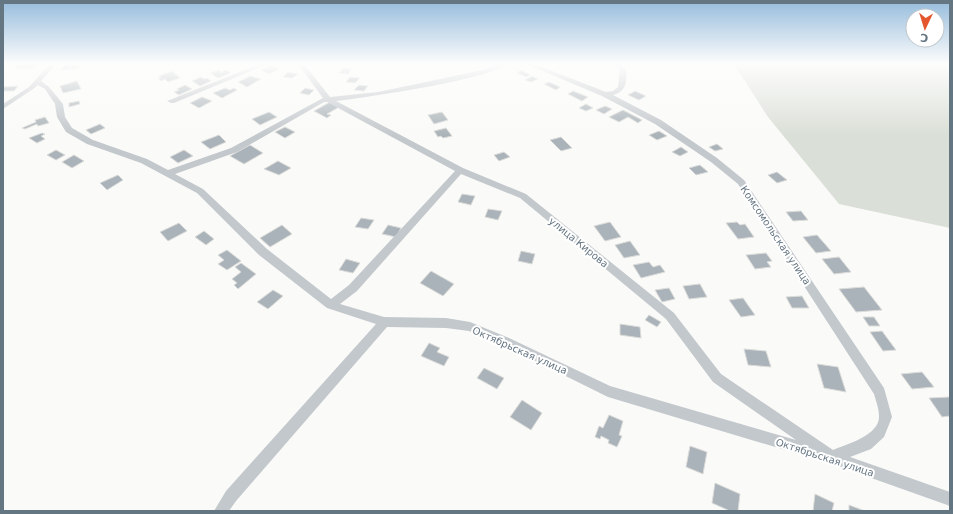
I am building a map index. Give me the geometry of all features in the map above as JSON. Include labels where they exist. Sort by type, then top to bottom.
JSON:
[{"type":"street","points":[[3,107],[30,88]]},
{"type":"street","name":"Октябрьская улица","points":[[47,88],[59,104],[61,117],[70,130],[90,142],[144,160],[200,191],[263,252],[330,306],[384,322],[446,323],[470,327],[505,341],[608,391],[832,457],[950,499]]},
{"type":"street","points":[[171,101],[204,88]]},
{"type":"street","name":"улица Кирова","points":[[320,88],[328,99],[460,170],[523,196],[670,316],[717,378],[832,457]]},
{"type":"street","points":[[169,173],[234,150],[322,100],[378,94],[407,88]]},
{"type":"street","name":"Комсомольская улица","points":[[590,88],[605,94],[658,122],[714,160],[741,182],[859,358],[880,392],[886,417],[879,433],[866,444],[832,457]]},
{"type":"street","points":[[605,94],[618,92],[621,88]]},
{"type":"street","points":[[330,306],[353,288],[460,170]]},
{"type":"street","points":[[221,511],[231,496],[384,322]]},
{"type":"shaded area","points":[[749,88],[950,88],[950,228],[839,204],[768,117]]},
{"type":"building","points":[[3,88],[16,88],[14,91],[3,91]]},
{"type":"building","points":[[61,88],[81,89],[63,93]]},
{"type":"building","points":[[225,88],[230,90],[234,88],[237,90],[222,98],[213,93]]},
{"type":"building","points":[[305,88],[314,90],[309,95],[300,93]]},
{"type":"building","points":[[356,88],[366,88],[364,91],[354,90]]},
{"type":"building","points":[[177,89],[192,89],[179,95],[174,92],[179,90]]},
{"type":"building","points":[[573,91],[588,97],[582,101],[568,94]]},
{"type":"building","points":[[635,91],[646,96],[639,100],[628,95]]},
{"type":"building","points":[[202,97],[212,101],[199,108],[190,103]]},
{"type":"building","points":[[79,101],[80,104],[69,107],[69,103]]},
{"type":"building","points":[[330,102],[339,107],[327,114],[331,115],[327,118],[314,111]]},
{"type":"building","points":[[586,104],[593,108],[586,111],[579,108]]},
{"type":"building","points":[[605,106],[612,109],[604,114],[596,110]]},
{"type":"building","points":[[623,110],[642,120],[638,123],[628,117],[619,122],[609,117]]},
{"type":"building","points":[[269,112],[277,117],[260,125],[252,119]]},
{"type":"building","points":[[442,112],[448,120],[434,124],[428,115]]},
{"type":"building","points":[[45,117],[49,123],[38,126],[37,124],[25,129],[22,128],[36,122],[35,120]]},
{"type":"building","points":[[100,124],[105,128],[91,134],[86,130]]},
{"type":"building","points":[[285,127],[295,132],[285,138],[275,132]]},
{"type":"building","points":[[446,128],[452,136],[443,138],[441,136],[438,137],[434,131]]},
{"type":"building","points":[[659,131],[667,136],[657,140],[649,135]]},
{"type":"building","points":[[42,133],[45,134],[41,136],[45,139],[37,143],[29,138]]},
{"type":"building","points":[[219,135],[226,142],[210,149],[201,142]]},
{"type":"building","points":[[561,137],[572,148],[561,151],[550,140]]},
{"type":"building","points":[[717,144],[723,149],[715,151],[709,147]]},
{"type":"building","points":[[250,145],[263,153],[244,164],[230,156]]},
{"type":"building","points":[[681,147],[688,152],[680,156],[672,152]]},
{"type":"building","points":[[56,150],[65,155],[56,160],[47,155]]},
{"type":"building","points":[[184,150],[193,156],[178,163],[170,157]]},
{"type":"building","points":[[504,152],[510,157],[499,161],[494,155]]},
{"type":"building","points":[[74,155],[84,161],[72,168],[62,162]]},
{"type":"building","points":[[278,161],[291,168],[279,175],[264,169]]},
{"type":"building","points":[[700,165],[708,172],[696,175],[689,168]]},
{"type":"building","points":[[777,172],[787,180],[777,183],[768,175]]},
{"type":"building","points":[[118,175],[123,180],[107,190],[100,183]]},
{"type":"building","points":[[462,194],[475,196],[471,205],[458,202]]},
{"type":"building","points":[[488,209],[502,211],[498,220],[485,217]]},
{"type":"building","points":[[801,211],[808,220],[793,221],[786,212]]},
{"type":"building","points":[[361,218],[374,220],[368,229],[355,227]]},
{"type":"building","points":[[610,222],[621,237],[605,241],[594,226]]},
{"type":"building","points":[[737,222],[740,225],[745,224],[754,237],[738,239],[726,223]]},
{"type":"building","points":[[179,223],[187,231],[168,241],[160,232]]},
{"type":"building","points":[[282,225],[292,234],[270,247],[260,238]]},
{"type":"building","points":[[388,225],[401,228],[396,237],[382,234]]},
{"type":"building","points":[[204,231],[214,239],[206,245],[195,237]]},
{"type":"building","points":[[817,235],[831,251],[816,253],[803,237]]},
{"type":"building","points":[[630,241],[640,255],[624,258],[615,245]]},
{"type":"building","points":[[227,250],[241,261],[227,270],[218,264],[224,260],[218,255]]},
{"type":"building","points":[[521,251],[535,254],[532,264],[518,261]]},
{"type":"building","points":[[766,253],[772,261],[767,262],[771,267],[755,269],[746,255]]},
{"type":"building","points":[[839,257],[851,272],[834,274],[822,259]]},
{"type":"building","points":[[346,259],[360,263],[353,273],[339,270]]},
{"type":"building","points":[[649,262],[653,267],[660,265],[665,272],[641,278],[633,265]]},
{"type":"building","points":[[241,263],[256,274],[238,289],[234,285],[237,283],[232,279],[241,272],[235,267]]},
{"type":"building","points":[[431,271],[454,284],[443,296],[420,283]]},
{"type":"building","points":[[700,284],[707,297],[689,299],[683,286]]},
{"type":"building","points":[[864,287],[882,310],[856,312],[839,289]]},
{"type":"building","points":[[669,288],[675,299],[662,302],[655,290]]},
{"type":"building","points":[[273,290],[283,296],[268,309],[257,302]]},
{"type":"building","points":[[802,296],[809,308],[792,308],[786,297]]},
{"type":"building","points":[[743,298],[755,315],[741,317],[729,300]]},
{"type":"building","points":[[649,315],[661,322],[657,327],[645,320]]},
{"type":"building","points":[[863,317],[874,317],[880,326],[869,326]]},
{"type":"building","points":[[620,324],[640,327],[641,338],[620,335]]},
{"type":"building","points":[[882,331],[896,350],[883,351],[870,332]]},
{"type":"building","points":[[429,343],[440,348],[437,352],[449,357],[444,366],[421,356]]},
{"type":"building","points":[[744,349],[766,351],[771,367],[748,365]]},
{"type":"building","points":[[817,364],[838,367],[846,392],[824,388]]},
{"type":"building","points":[[484,368],[504,378],[497,389],[477,378]]},
{"type":"building","points":[[922,372],[934,387],[912,389],[901,374]]},
{"type":"building","points":[[950,397],[950,416],[942,417],[929,398]]},
{"type":"building","points":[[522,400],[542,413],[531,430],[510,417]]},
{"type":"building","points":[[609,415],[623,421],[619,435],[622,436],[617,447],[608,443],[609,440],[601,436],[600,439],[595,437],[599,426],[603,428]]},
{"type":"building","points":[[690,446],[707,452],[703,474],[686,467]]},
{"type":"building","points":[[715,483],[740,494],[738,511],[730,511],[712,503]]},
{"type":"building","points":[[815,494],[834,503],[832,511],[813,511]]},
{"type":"building","points":[[849,505],[865,511],[849,511]]}]
